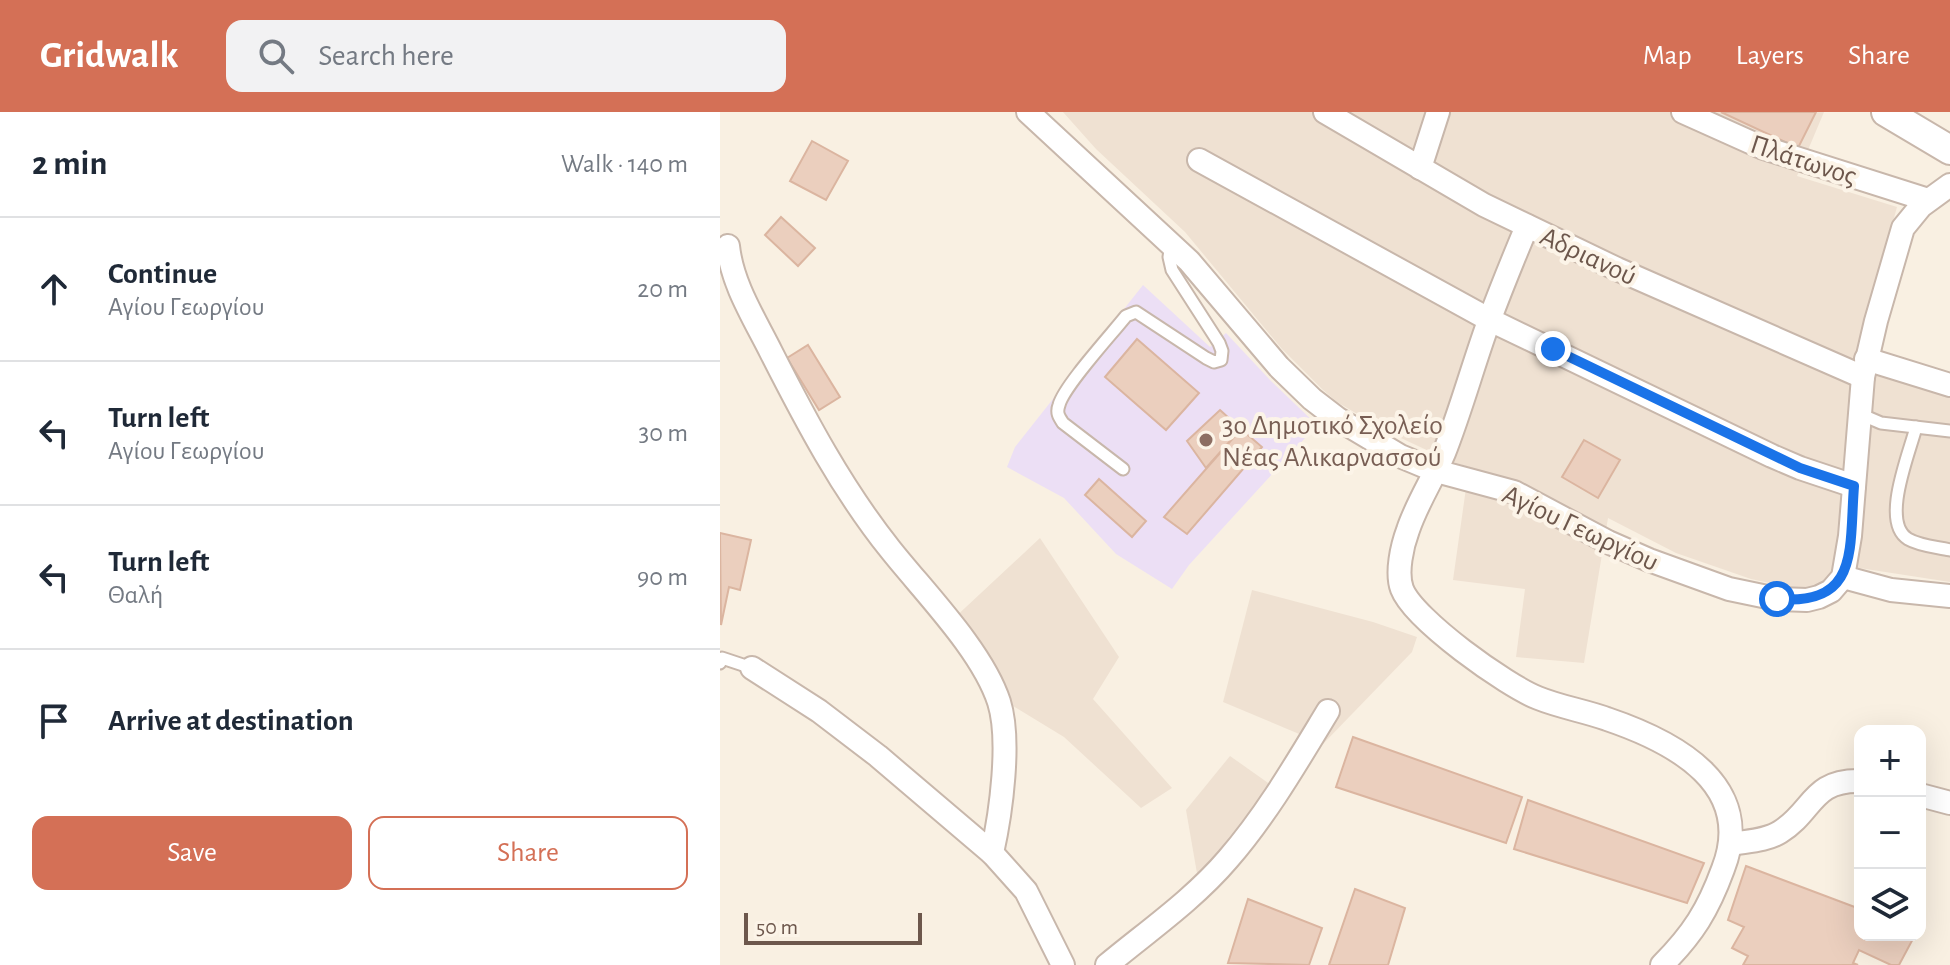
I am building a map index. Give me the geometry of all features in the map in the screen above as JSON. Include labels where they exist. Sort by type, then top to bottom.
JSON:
[{"type":"street","name":"Αγίου Γεωργίου","points":[[1028,112],[1200,272],[1279,367],[1312,399],[1374,442],[1436,471],[1514,492],[1627,551],[1678,572],[1750,595],[1807,600],[1831,591],[1843,577]]},
{"type":"street","name":"Αδριανού","points":[[1325,112],[1527,226],[1617,269],[1864,368],[1950,385]]},
{"type":"street","points":[[1420,168],[1438,112]]},
{"type":"street","name":"Πλάτωνος","points":[[1683,112],[1761,147],[1928,200]]},
{"type":"street","points":[[1890,113],[1950,150]]},
{"type":"street","points":[[1199,160],[1490,320],[1786,462],[1854,486]]},
{"type":"street","points":[[1950,185],[1928,200],[1908,221],[1900,236],[1864,368],[1843,577],[1891,590],[1950,596]]},
{"type":"street","points":[[1527,226],[1436,471],[1408,530],[1403,552],[1402,590],[1435,627],[1519,689],[1628,726],[1654,738],[1693,762],[1712,779],[1728,806],[1732,826],[1731,844],[1717,887],[1699,924],[1662,965]]},
{"type":"street","points":[[728,246],[730,265],[744,299],[811,431],[866,518],[964,643],[996,694],[1002,725],[1004,771],[992,853]]},
{"type":"street","points":[[752,668],[819,711],[878,756],[992,853],[1026,891],[1063,965]]},
{"type":"street","points":[[1107,965],[1184,902],[1226,861],[1282,787],[1328,711]]},
{"type":"street","points":[[1731,844],[1760,840],[1780,832],[1823,790],[1838,780],[1854,781]]},
{"type":"street","points":[[1926,797],[1950,803]]},
{"type":"lane","points":[[1123,469],[1063,423],[1058,407],[1065,391],[1126,316],[1136,312],[1206,358],[1214,362],[1221,360],[1219,343],[1172,270],[1169,257],[1171,244]]},
{"type":"lane","points":[[1860,414],[1881,423],[1950,431]]},
{"type":"lane","points":[[1916,427],[1896,503],[1897,524],[1900,533],[1910,540],[1950,550]]},
{"type":"lane","points":[[720,663],[722,658],[752,668]]},
{"type":"shaded area","points":[[1063,112],[1824,112],[1797,176],[1897,207],[1853,366],[1950,396],[1950,582],[1840,565],[1832,576],[1814,588],[1797,589],[1751,579],[1676,553],[1608,518],[1584,663],[1516,657],[1525,589],[1453,580],[1469,467],[1386,431],[1337,402],[1322,389],[1282,349],[1185,232],[1096,149]]},
{"type":"shaded area","points":[[1143,285],[1210,347],[1226,333],[1317,425],[1189,565],[1172,589],[1116,554],[1064,498],[1007,467],[1015,447]]},
{"type":"shaded area","points":[[1040,538],[1119,657],[1093,699],[1172,788],[1141,808],[1064,737],[1008,703],[951,621]]},
{"type":"shaded area","points":[[1252,590],[1417,637],[1412,652],[1323,744],[1223,702]]},
{"type":"shaded area","points":[[1230,756],[1271,785],[1230,842],[1198,879],[1186,810]]},
{"type":"building","points":[[1721,112],[1816,112],[1798,148]]},
{"type":"building","points":[[812,141],[848,161],[826,200],[790,181]]},
{"type":"building","points":[[781,217],[815,248],[798,266],[765,235]]},
{"type":"building","points":[[1137,339],[1199,393],[1166,430],[1105,377]]},
{"type":"building","points":[[808,345],[840,397],[819,410],[787,358]]},
{"type":"building","points":[[1220,410],[1241,429],[1206,468],[1187,441]]},
{"type":"building","points":[[1241,429],[1262,447],[1187,534],[1164,517]]},
{"type":"building","points":[[1584,440],[1620,460],[1598,498],[1562,477]]},
{"type":"building","points":[[1099,479],[1146,521],[1132,537],[1085,495]]},
{"type":"building","points":[[720,533],[751,540],[740,590],[729,587],[721,625]]},
{"type":"building","points":[[1353,737],[1522,797],[1506,843],[1336,787]]},
{"type":"building","points":[[1528,800],[1704,863],[1687,903],[1514,849]]},
{"type":"building","points":[[1746,866],[1854,907],[1854,941],[1912,941],[1899,965],[1891,965],[1859,950],[1853,963],[1858,965],[1743,965],[1748,956],[1732,948],[1744,927],[1728,920]]},
{"type":"building","points":[[1355,889],[1405,908],[1388,965],[1329,965]]},
{"type":"building","points":[[1248,899],[1322,928],[1309,965],[1228,963]]},
{"type":"place","name":"3ο Δημοτικό Σχολείο Νέας Αλικαρνασσού","points":[[1206,440]]},
{"type":"route","points":[[1553,349],[1772,456],[1854,486],[1847,556],[1839,583],[1812,599],[1777,599]]}]
